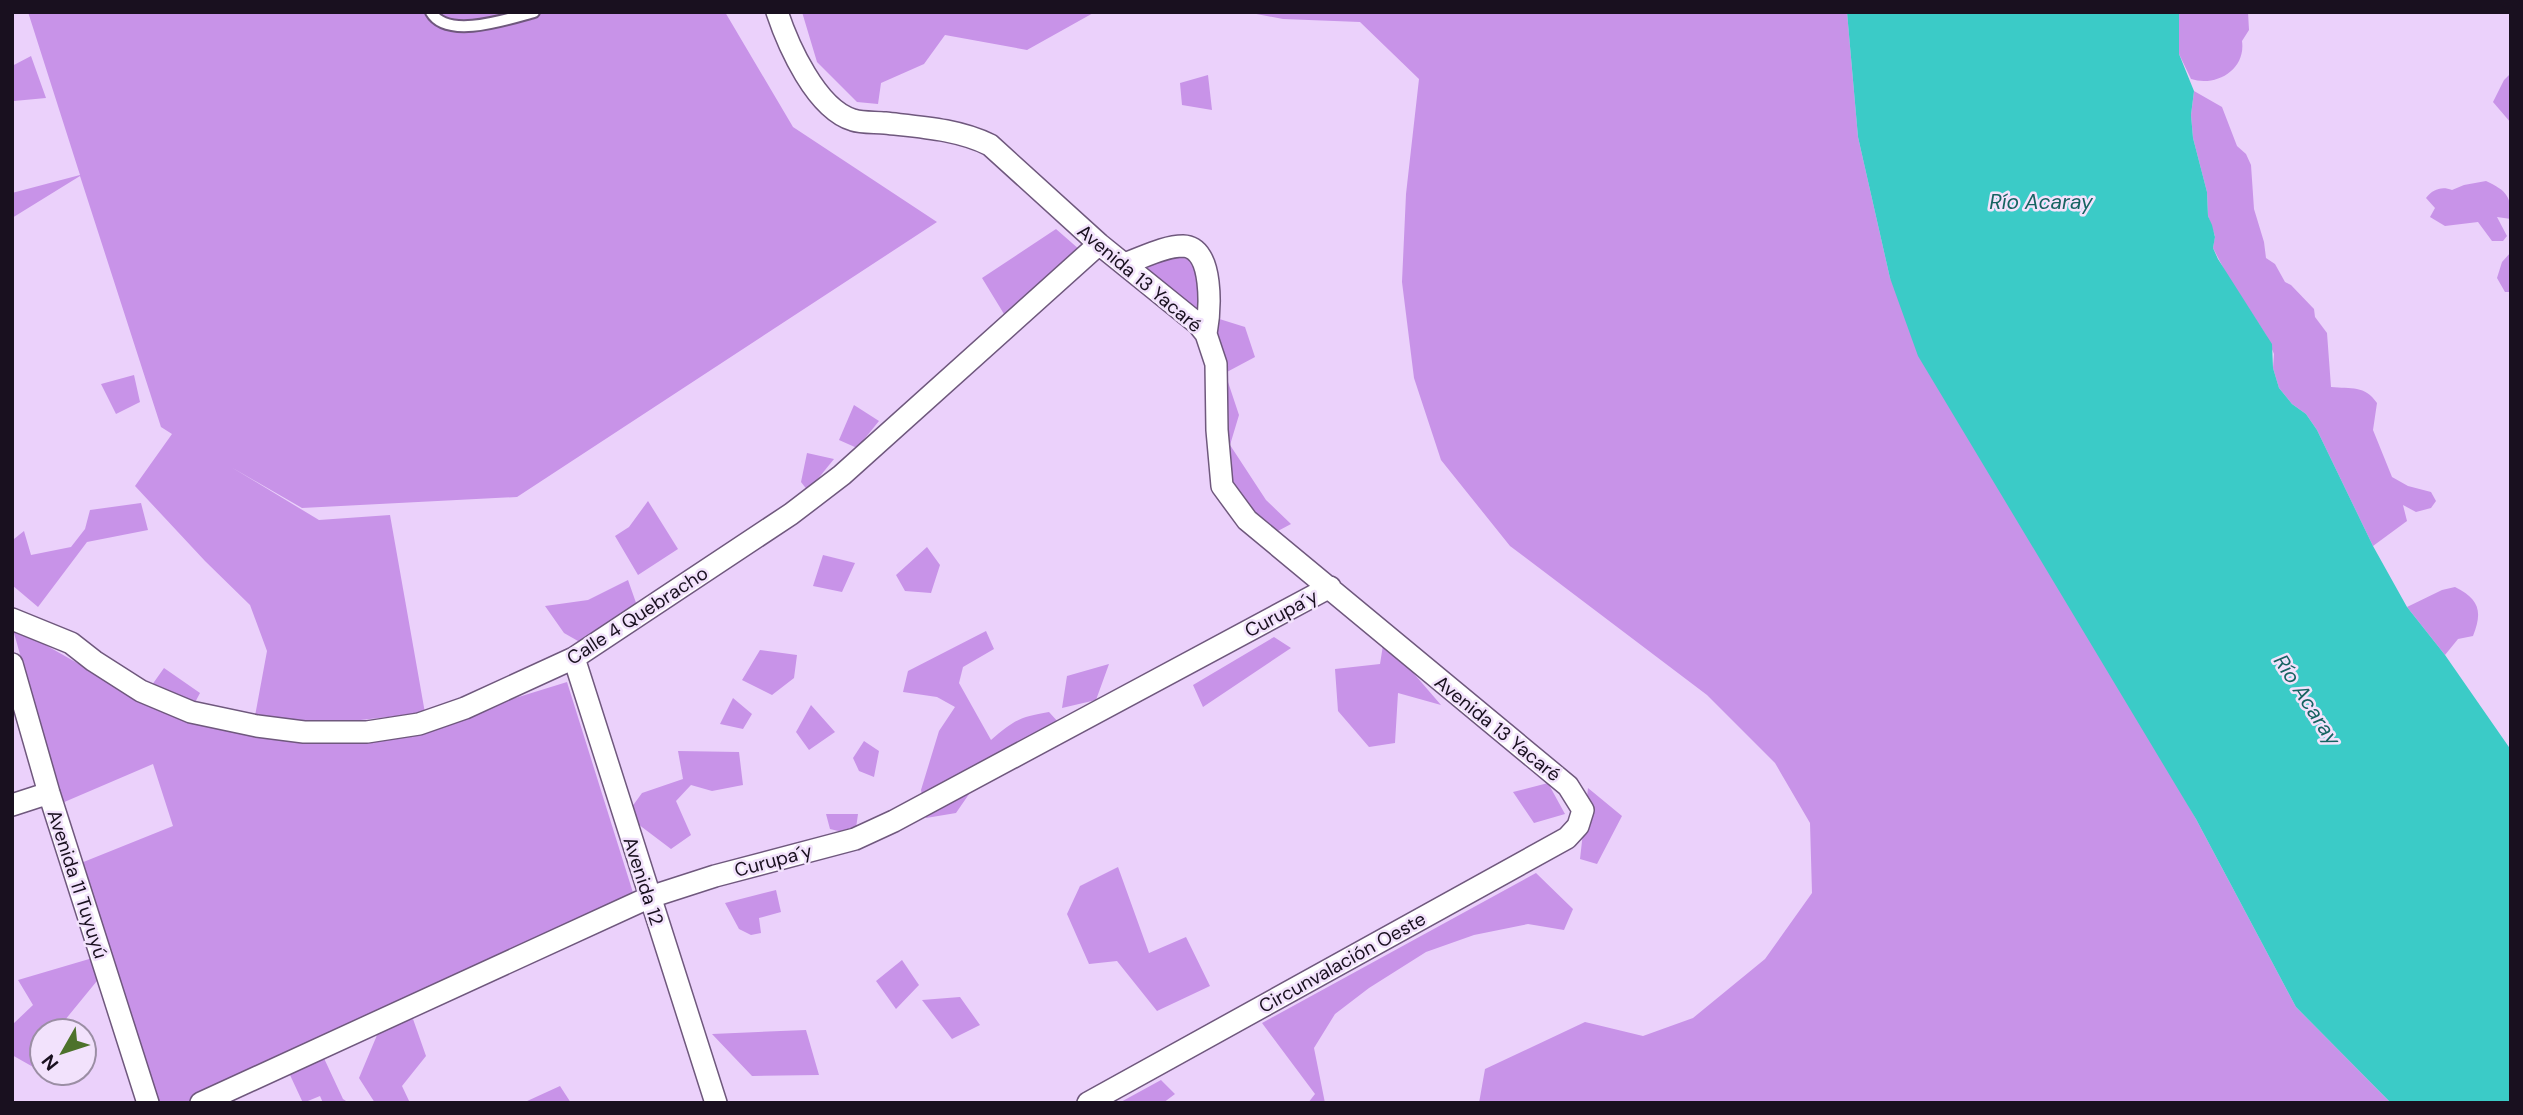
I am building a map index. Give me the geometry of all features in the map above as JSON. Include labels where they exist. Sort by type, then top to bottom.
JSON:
[{"type":"street","name":"Avenida 13 Yacaré","points":[[777,12],[788,43],[814,87],[834,109],[852,120],[933,128],[977,138],[990,145],[1099,244],[1198,324],[1206,334],[1216,364],[1217,430],[1222,486],[1247,520],[1569,786],[1583,810]]},
{"type":"street","name":"Calle 4 Quebracho","points":[[12,619],[71,643],[141,691],[191,712],[257,726],[304,732],[367,733],[419,724],[465,708],[574,658],[791,514],[842,475],[1099,244]]},
{"type":"street","points":[[1124,264],[1172,248],[1189,247],[1196,252],[1202,258],[1206,271],[1209,315],[1206,334]]},
{"type":"street","name":"Curupa´y","points":[[201,1103],[650,897],[715,876],[855,839],[894,821],[1330,587]]},
{"type":"street","name":"Avenida 12","points":[[574,658],[716,1103]]},
{"type":"street","name":"Avenida 11 Tuyuyú","points":[[12,664],[49,793],[148,1103]]},
{"type":"street","points":[[12,805],[49,793]]},
{"type":"street","name":"Circunvalación Oeste","points":[[1088,1103],[1567,838],[1578,825],[1583,810]]},
{"type":"lane","points":[[431,12],[445,25],[458,27],[534,12]]},
{"type":"shaded area","points":[[28,12],[725,12],[793,127],[937,222],[517,497],[302,508],[231,467],[319,520],[390,515],[425,713],[333,723],[255,716],[267,651],[250,605],[135,486],[172,434],[161,427],[80,176],[12,218],[12,193],[80,175]]},
{"type":"shaded area","points":[[802,12],[1095,12],[1027,50],[945,35],[924,64],[881,83],[878,104],[857,102],[817,62]]},
{"type":"shaded area","points":[[1246,12],[1847,12],[1858,137],[1890,278],[2196,819],[2296,1007],[2391,1103],[1479,1103],[1485,1069],[1585,1022],[1643,1036],[1693,1018],[1765,959],[1812,893],[1810,823],[1775,763],[1707,695],[1510,546],[1441,460],[1414,378],[1402,282],[1406,194],[1419,79],[1360,22],[1283,19]]},
{"type":"shaded area","points":[[2179,12],[2248,12],[2249,30],[2242,41],[2242,51],[2234,68],[2210,81],[2191,79],[2179,54]]},
{"type":"shaded area","points":[[31,56],[46,98],[14,101],[12,66]]},
{"type":"shaded area","points":[[2511,73],[2511,123],[2493,102],[2504,80]]},
{"type":"shaded area","points":[[1208,75],[1212,110],[1182,105],[1180,83]]},
{"type":"shaded area","points":[[2194,91],[2222,107],[2237,146],[2246,154],[2251,165],[2254,209],[2266,258],[2275,264],[2285,282],[2314,309],[2315,317],[2327,333],[2331,387],[2357,389],[2372,397],[2377,403],[2373,430],[2392,477],[2408,486],[2431,492],[2436,501],[2431,508],[2416,512],[2403,505],[2407,521],[2373,546],[2317,430],[2306,414],[2292,404],[2279,388],[2273,368],[2274,354],[2266,335],[2213,248],[2215,236],[2208,216],[2207,192],[2193,138],[2191,115]]},
{"type":"shaded area","points":[[2486,181],[2503,191],[2509,200],[2511,219],[2497,217],[2507,236],[2503,241],[2492,241],[2478,222],[2445,226],[2430,217],[2435,208],[2426,198],[2432,192],[2441,188],[2452,190]]},
{"type":"shaded area","points":[[1056,229],[1080,250],[1004,314],[982,278]]},
{"type":"shaded area","points":[[1146,245],[1204,265],[1213,317],[1245,327],[1255,357],[1225,373],[1239,415],[1230,445],[1266,500],[1291,524],[1276,532],[1242,499],[1229,479],[1228,405],[1217,342],[1147,268]]},
{"type":"shaded area","points":[[2511,252],[2511,292],[2505,292],[2497,278],[2502,262]]},
{"type":"shaded area","points":[[134,375],[140,402],[116,414],[101,384]]},
{"type":"shaded area","points":[[854,405],[879,421],[857,448],[839,440]]},
{"type":"shaded area","points":[[807,453],[834,459],[808,491],[801,482]]},
{"type":"shaded area","points":[[648,501],[678,549],[638,575],[615,536],[629,527]]},
{"type":"shaded area","points":[[141,503],[148,530],[87,542],[38,607],[12,585],[14,539],[24,531],[31,555],[71,547],[85,529],[90,510]]},
{"type":"shaded area","points":[[927,547],[940,565],[931,593],[905,591],[896,575]]},
{"type":"shaded area","points":[[823,555],[855,563],[842,592],[813,586]]},
{"type":"shaded area","points":[[628,580],[641,617],[585,645],[564,633],[545,606],[588,600]]},
{"type":"shaded area","points":[[2455,587],[2474,601],[2478,619],[2473,636],[2458,639],[2445,655],[2407,607],[2442,590]]},
{"type":"shaded area","points":[[12,626],[79,664],[215,729],[388,737],[567,682],[635,899],[187,1103],[157,1103],[71,867],[173,826],[153,764],[62,803]]},
{"type":"shaded area","points":[[986,631],[994,649],[963,667],[959,683],[991,740],[1011,724],[1030,716],[1049,712],[1059,723],[998,752],[956,813],[926,818],[921,790],[939,731],[955,707],[937,697],[903,692],[908,671]]},
{"type":"shaded area","points":[[1274,637],[1291,648],[1203,707],[1193,685]]},
{"type":"shaded area","points":[[1384,639],[1441,705],[1398,693],[1395,743],[1369,747],[1338,711],[1335,669],[1380,664]]},
{"type":"shaded area","points":[[760,650],[797,655],[794,678],[772,695],[742,680]]},
{"type":"shaded area","points":[[1109,664],[1096,700],[1062,708],[1067,676]]},
{"type":"shaded area","points":[[164,668],[200,693],[191,710],[147,692]]},
{"type":"shaded area","points":[[733,698],[752,714],[743,729],[720,724]]},
{"type":"shaded area","points":[[811,705],[835,732],[809,750],[796,732]]},
{"type":"shaded area","points":[[864,741],[879,751],[874,777],[859,771],[853,758]]},
{"type":"shaded area","points":[[678,751],[739,752],[743,785],[712,791],[691,785],[676,801],[691,835],[671,849],[626,815],[642,793],[683,779]]},
{"type":"shaded area","points":[[1548,783],[1565,814],[1534,823],[1513,792]]},
{"type":"shaded area","points":[[1588,788],[1622,816],[1597,864],[1580,859]]},
{"type":"shaded area","points":[[826,814],[858,814],[855,835],[830,829]]},
{"type":"shaded area","points":[[1118,867],[1149,953],[1186,937],[1210,986],[1157,1011],[1117,961],[1089,964],[1067,914],[1080,886]]},
{"type":"shaded area","points":[[1536,873],[1573,909],[1564,930],[1528,924],[1474,935],[1426,952],[1369,988],[1335,1014],[1314,1048],[1325,1103],[1308,1103],[1315,1094],[1262,1023]]},
{"type":"shaded area","points":[[776,890],[781,912],[759,918],[761,933],[751,935],[739,929],[725,903]]},
{"type":"shaded area","points":[[96,957],[101,976],[67,1017],[28,1017],[28,1064],[12,1055],[12,1025],[33,1005],[18,980]]},
{"type":"shaded area","points":[[902,960],[919,985],[896,1009],[876,981]]},
{"type":"shaded area","points":[[960,997],[980,1025],[952,1039],[922,1000]]},
{"type":"shaded area","points":[[413,1019],[426,1056],[402,1086],[410,1103],[375,1103],[359,1078],[380,1028]]},
{"type":"shaded area","points":[[806,1030],[819,1075],[752,1076],[712,1034]]},
{"type":"shaded area","points":[[322,1054],[343,1099],[349,1103],[323,1103],[320,1096],[303,1103],[290,1075]]},
{"type":"shaded area","points":[[1161,1080],[1175,1094],[1163,1103],[1119,1103]]},
{"type":"shaded area","points":[[560,1086],[571,1103],[525,1102]]},
{"type":"water","name":"Río Acaray","points":[[1847,12],[2179,12],[2179,54],[2194,91],[2191,115],[2193,138],[2207,192],[2208,216],[2215,237],[2213,248],[2272,344],[2273,368],[2279,388],[2292,404],[2306,414],[2317,430],[2373,546],[2407,607],[2445,655],[2511,750],[2511,1103],[2391,1103],[2296,1007],[2196,819],[1918,356],[1890,278],[1858,137]]}]
